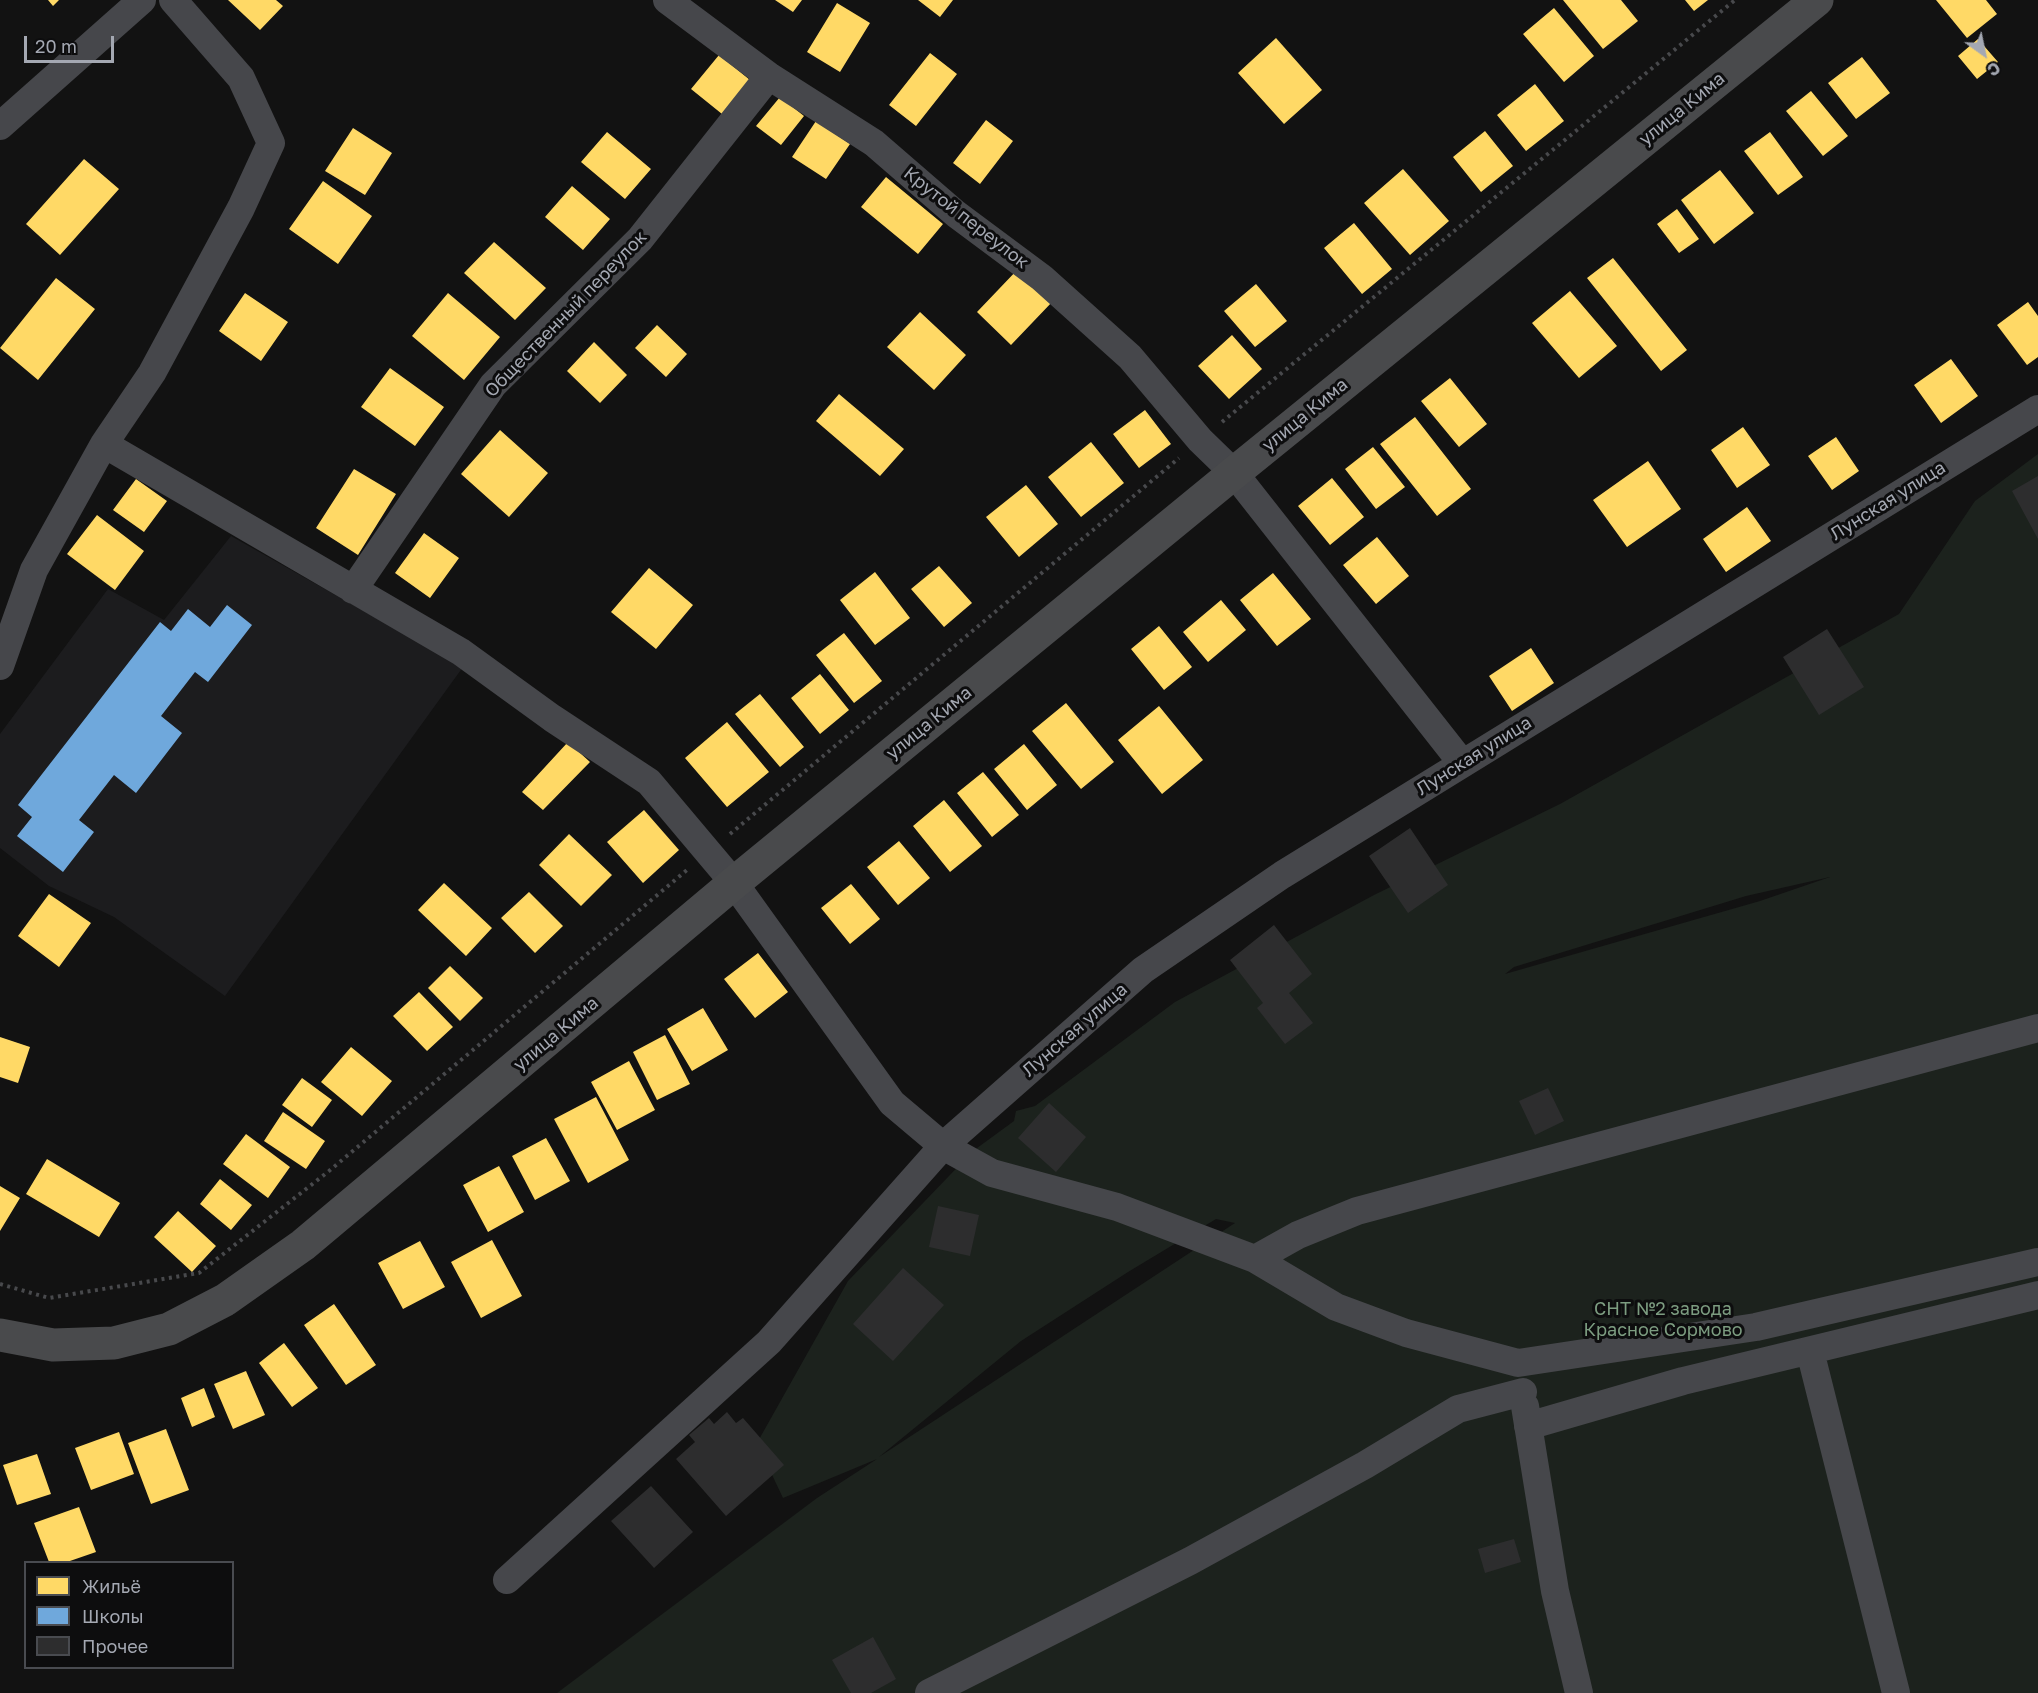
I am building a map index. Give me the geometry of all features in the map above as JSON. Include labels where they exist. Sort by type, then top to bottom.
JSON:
[{"type":"main road","name":"улица Кима","points":[[0,1335],[52,1345],[114,1342],[169,1329],[225,1300],[303,1245],[734,883],[1234,473],[1817,0]]},
{"type":"street","points":[[0,126],[142,0]]},
{"type":"street","points":[[0,666],[34,570],[104,444],[152,373],[241,208],[271,143],[241,78],[173,0]]},
{"type":"street","name":"Крутой переулок","points":[[667,0],[769,76],[874,143],[956,214],[1042,278],[1130,357],[1200,440],[1234,473],[1462,763]]},
{"type":"street","name":"Общественный переулок","points":[[353,590],[493,385],[640,239],[769,76]]},
{"type":"street","name":"Лунская улица","points":[[507,1580],[770,1342],[943,1146],[1143,970],[1282,875],[2038,409]]},
{"type":"street","points":[[104,444],[461,652],[552,718],[649,782],[734,883],[892,1103],[943,1146],[992,1173],[1117,1207],[1255,1260],[1336,1307],[1406,1333],[1518,1363],[1756,1327],[2038,1262]]},
{"type":"street","points":[[1255,1260],[1298,1235],[1358,1211],[2038,1028]]},
{"type":"street","points":[[1528,1426],[1683,1380],[2038,1295]]},
{"type":"street","points":[[1810,1351],[1896,1693]]},
{"type":"street","points":[[1518,1363],[1555,1591],[1579,1693]]},
{"type":"street","points":[[929,1693],[1201,1555],[1365,1465],[1458,1409],[1522,1392]]},
{"type":"path","points":[[0,1284],[49,1298],[199,1273],[329,1171],[1200,440],[1735,0]]},
{"type":"shaded area","points":[[231,536],[463,667],[225,996],[114,917],[49,886],[0,848],[0,734],[108,589],[164,620]]},
{"type":"green space","name":"СНТ №2 завода Красное Сормово","points":[[2038,454],[2038,1693],[557,1693],[817,1498],[877,1459],[783,1498],[757,1443],[848,1281],[973,1151],[1014,1121],[1016,1111],[1035,1106],[1175,1002],[1374,895],[1560,804],[1899,614],[1975,501]],"holes":[[[1830,877],[1760,901],[1505,974],[1514,967],[1746,896]],[[1216,1219],[1235,1223],[879,1457],[1021,1341]]]},
{"type":"building: Жильё","points":[[48,0],[59,0],[53,6]]},
{"type":"building: Жильё","points":[[228,0],[276,0],[283,6],[260,30]]},
{"type":"building: Жильё","points":[[775,0],[802,0],[793,12]]},
{"type":"building: Жильё","points":[[918,0],[953,0],[940,17]]},
{"type":"building: Жильё","points":[[1563,0],[1621,0],[1638,21],[1603,49]]},
{"type":"building: Жильё","points":[[1685,0],[1708,0],[1694,11]]},
{"type":"building: Жильё","points":[[1936,0],[1986,0],[1997,14],[1967,38]]},
{"type":"building: Жильё","points":[[837,3],[870,23],[840,72],[807,52]]},
{"type":"building: Жильё","points":[[1554,8],[1594,56],[1564,82],[1523,34]]},
{"type":"building: Жильё","points":[[1276,38],[1322,90],[1284,124],[1238,73]]},
{"type":"building: Жильё","points":[[1978,39],[1998,62],[1977,79],[1958,56]]},
{"type":"building: Жильё","points":[[930,53],[957,74],[916,126],[889,105]]},
{"type":"building: Жильё","points":[[719,55],[750,80],[722,114],[691,89]]},
{"type":"building: Жильё","points":[[1862,57],[1890,93],[1856,119],[1828,83]]},
{"type":"building: Жильё","points":[[1535,84],[1564,121],[1526,151],[1497,115]]},
{"type":"building: Жильё","points":[[1811,91],[1848,136],[1823,156],[1786,111]]},
{"type":"building: Жильё","points":[[780,97],[804,116],[781,145],[756,126]]},
{"type":"building: Жильё","points":[[986,120],[1013,141],[980,184],[953,163]]},
{"type":"building: Жильё","points":[[816,121],[850,144],[826,179],[792,157]]},
{"type":"building: Жильё","points":[[353,128],[392,153],[365,195],[325,171]]},
{"type":"building: Жильё","points":[[1485,131],[1513,166],[1481,192],[1453,157]]},
{"type":"building: Жильё","points":[[607,132],[651,169],[625,199],[581,162]]},
{"type":"building: Жильё","points":[[1770,132],[1803,177],[1778,195],[1744,151]]},
{"type":"building: Жильё","points":[[84,159],[119,189],[60,255],[26,224]]},
{"type":"building: Жильё","points":[[1403,169],[1449,221],[1410,255],[1364,203]]},
{"type":"building: Жильё","points":[[1720,170],[1754,213],[1714,244],[1681,200]]},
{"type":"building: Жильё","points":[[886,177],[943,224],[918,254],[861,207]]},
{"type":"building: Жильё","points":[[323,181],[372,216],[338,264],[289,229]]},
{"type":"building: Жильё","points":[[572,186],[610,219],[583,250],[545,217]]},
{"type":"building: Жильё","points":[[1677,209],[1699,239],[1679,253],[1657,224]]},
{"type":"building: Жильё","points":[[1354,223],[1392,269],[1362,294],[1324,248]]},
{"type":"building: Жильё","points":[[494,242],[546,288],[515,320],[464,273]]},
{"type":"building: Жильё","points":[[1613,258],[1687,350],[1661,371],[1587,278]]},
{"type":"building: Жильё","points":[[1019,268],[1053,301],[1011,345],[977,312]]},
{"type":"building: Жильё","points":[[56,278],[95,309],[38,380],[0,348]]},
{"type":"building: Жильё","points":[[1256,284],[1287,321],[1255,347],[1224,311]]},
{"type":"building: Жильё","points":[[1570,291],[1617,346],[1579,378],[1532,323]]},
{"type":"building: Жильё","points":[[245,293],[288,322],[261,361],[219,331]]},
{"type":"building: Жильё","points":[[448,293],[500,337],[464,380],[412,336]]},
{"type":"building: Жильё","points":[[2028,302],[2038,316],[2038,357],[2027,365],[1997,325]]},
{"type":"building: Жильё","points":[[920,312],[966,355],[934,390],[887,347]]},
{"type":"building: Жильё","points":[[657,325],[687,354],[666,377],[635,348]]},
{"type":"building: Жильё","points":[[1232,335],[1262,369],[1229,399],[1198,366]]},
{"type":"building: Жильё","points":[[594,342],[627,375],[600,403],[567,371]]},
{"type":"building: Жильё","points":[[1951,359],[1978,396],[1941,423],[1914,385]]},
{"type":"building: Жильё","points":[[390,368],[444,407],[415,446],[361,407]]},
{"type":"building: Жильё","points":[[1450,378],[1487,424],[1459,447],[1421,401]]},
{"type":"building: Жильё","points":[[839,394],[904,449],[880,476],[816,421]]},
{"type":"building: Жильё","points":[[1145,410],[1171,444],[1139,468],[1113,434]]},
{"type":"building: Жильё","points":[[1415,417],[1471,489],[1437,516],[1380,444]]},
{"type":"building: Жильё","points":[[1743,427],[1770,465],[1737,488],[1711,450]]},
{"type":"building: Жильё","points":[[500,430],[548,473],[509,517],[461,474]]},
{"type":"building: Жильё","points":[[1836,437],[1859,471],[1832,490],[1808,456]]},
{"type":"building: Жильё","points":[[1091,442],[1124,483],[1081,517],[1048,477]]},
{"type":"building: Жильё","points":[[1373,447],[1405,487],[1376,509],[1345,469]]},
{"type":"building: Жильё","points":[[1648,461],[1681,509],[1627,547],[1593,500]]},
{"type":"building: Жильё","points":[[354,469],[396,494],[358,555],[316,528]]},
{"type":"building: Жильё","points":[[1332,478],[1364,517],[1330,545],[1298,506]]},
{"type":"building: Жильё","points":[[136,479],[167,501],[144,532],[113,510]]},
{"type":"building: Жильё","points":[[1026,485],[1058,524],[1019,557],[986,517]]},
{"type":"building: Жильё","points":[[1747,507],[1771,541],[1726,572],[1703,539]]},
{"type":"building: Жильё","points":[[97,515],[144,551],[115,590],[67,554]]},
{"type":"building: Жильё","points":[[424,533],[459,558],[430,598],[395,573]]},
{"type":"building: Жильё","points":[[1377,537],[1409,576],[1376,604],[1343,565]]},
{"type":"building: Жильё","points":[[939,566],[972,603],[944,627],[911,589]]},
{"type":"building: Жильё","points":[[649,568],[693,605],[656,649],[611,612]]},
{"type":"building: Жильё","points":[[875,572],[910,618],[875,645],[840,600]]},
{"type":"building: Жильё","points":[[1273,573],[1311,619],[1277,646],[1240,600]]},
{"type":"building: Жильё","points":[[1221,600],[1246,630],[1208,662],[1183,632]]},
{"type":"building: Жильё","points":[[1159,626],[1192,667],[1164,690],[1131,649]]},
{"type":"building: Жильё","points":[[844,633],[882,681],[854,703],[816,655]]},
{"type":"building: Жильё","points":[[1531,648],[1554,683],[1512,711],[1489,676]]},
{"type":"building: Жильё","points":[[820,674],[849,710],[820,734],[791,698]]},
{"type":"building: Жильё","points":[[760,694],[804,747],[780,767],[735,714]]},
{"type":"building: Жильё","points":[[1066,703],[1114,762],[1081,789],[1032,731]]},
{"type":"building: Жильё","points":[[1159,706],[1203,760],[1162,794],[1118,740]]},
{"type":"building: Жильё","points":[[727,722],[769,772],[727,807],[685,758]]},
{"type":"building: Жильё","points":[[568,742],[590,762],[543,810],[522,792]]},
{"type":"building: Жильё","points":[[1024,744],[1057,785],[1027,810],[994,769]]},
{"type":"building: Жильё","points":[[983,772],[1019,815],[992,837],[957,793]]},
{"type":"building: Жильё","points":[[944,800],[982,846],[950,872],[913,826]]},
{"type":"building: Жильё","points":[[644,810],[679,850],[643,883],[607,842]]},
{"type":"building: Жильё","points":[[569,834],[612,875],[581,906],[539,865]]},
{"type":"building: Жильё","points":[[899,841],[930,878],[898,905],[867,867]]},
{"type":"building: Жильё","points":[[444,883],[492,928],[466,956],[418,910]]},
{"type":"building: Жильё","points":[[851,884],[880,919],[850,944],[821,908]]},
{"type":"building: Жильё","points":[[529,892],[563,926],[535,953],[501,918]]},
{"type":"building: Жильё","points":[[49,894],[91,923],[59,967],[18,936]]},
{"type":"building: Жильё","points":[[758,953],[788,992],[755,1018],[724,979]]},
{"type":"building: Жильё","points":[[450,966],[483,998],[460,1021],[428,988]]},
{"type":"building: Жильё","points":[[419,992],[453,1027],[427,1051],[393,1016]]},
{"type":"building: Жильё","points":[[703,1008],[728,1050],[692,1071],[667,1029]]},
{"type":"building: Жильё","points":[[665,1035],[690,1084],[657,1100],[633,1052]]},
{"type":"building: Жильё","points":[[0,1037],[30,1047],[18,1083],[0,1077]]},
{"type":"building: Жильё","points":[[351,1047],[392,1081],[362,1116],[321,1082]]},
{"type":"building: Жильё","points":[[629,1061],[655,1110],[617,1130],[591,1082]]},
{"type":"building: Жильё","points":[[302,1078],[332,1100],[312,1127],[282,1105]]},
{"type":"building: Жильё","points":[[596,1097],[629,1160],[588,1183],[554,1119]]},
{"type":"building: Жильё","points":[[283,1112],[325,1141],[306,1169],[264,1141]]},
{"type":"building: Жильё","points":[[246,1134],[290,1167],[268,1198],[223,1164]]},
{"type":"building: Жильё","points":[[546,1138],[570,1181],[535,1200],[512,1156]]},
{"type":"building: Жильё","points":[[47,1159],[120,1203],[99,1237],[26,1194]]},
{"type":"building: Жильё","points":[[499,1166],[524,1212],[488,1232],[463,1185]]},
{"type":"building: Жильё","points":[[220,1179],[252,1205],[231,1230],[200,1204]]},
{"type":"building: Жильё","points":[[0,1186],[20,1198],[0,1231]]},
{"type":"building: Жильё","points":[[178,1211],[216,1246],[192,1272],[154,1237]]},
{"type":"building: Жильё","points":[[492,1240],[522,1296],[481,1318],[451,1262]]},
{"type":"building: Жильё","points":[[420,1241],[445,1287],[403,1309],[378,1263]]},
{"type":"building: Жильё","points":[[334,1304],[376,1365],[346,1385],[304,1325]]},
{"type":"building: Жильё","points":[[284,1343],[318,1388],[292,1407],[259,1363]]},
{"type":"building: Жильё","points":[[246,1371],[265,1415],[233,1429],[214,1384]]},
{"type":"building: Жильё","points":[[204,1388],[215,1417],[192,1427],[181,1398]]},
{"type":"building: Жильё","points":[[166,1429],[189,1490],[151,1504],[128,1443]]},
{"type":"building: Жильё","points":[[119,1432],[134,1474],[91,1490],[75,1448]]},
{"type":"building: Жильё","points":[[37,1454],[51,1494],[17,1505],[3,1465]]},
{"type":"building: Жильё","points":[[79,1507],[96,1552],[70,1561],[49,1561],[34,1523]]},
{"type":"building: Школы","points":[[227,605],[252,625],[208,682],[195,672],[161,716],[182,733],[136,793],[114,775],[79,820],[94,832],[63,872],[17,836],[32,817],[18,805],[160,622],[171,631],[188,609],[210,627]]},
{"type":"building: Прочее","points":[[2038,476],[2038,539],[2012,491]]},
{"type":"building: Прочее","points":[[1827,629],[1864,687],[1819,715],[1783,657]]},
{"type":"building: Прочее","points":[[1410,828],[1448,885],[1408,913],[1369,856]]},
{"type":"building: Прочее","points":[[1274,925],[1312,974],[1289,993],[1313,1023],[1285,1044],[1257,1008],[1263,1003],[1230,960]]},
{"type":"building: Прочее","points":[[1548,1088],[1564,1121],[1535,1135],[1519,1101]]},
{"type":"building: Прочее","points":[[1049,1103],[1086,1137],[1056,1172],[1018,1138]]},
{"type":"building: Прочее","points":[[938,1206],[979,1215],[970,1256],[929,1247]]},
{"type":"building: Прочее","points":[[903,1268],[944,1305],[893,1361],[853,1324]]},
{"type":"building: Прочее","points":[[727,1412],[736,1423],[743,1418],[784,1465],[726,1516],[676,1459],[695,1442],[689,1435],[709,1418],[714,1424]]},
{"type":"building: Прочее","points":[[651,1486],[693,1532],[654,1568],[611,1521]]},
{"type":"building: Прочее","points":[[1514,1539],[1521,1562],[1485,1573],[1478,1549]]},
{"type":"building: Прочее","points":[[873,1637],[896,1679],[871,1693],[851,1693],[832,1660]]}]
